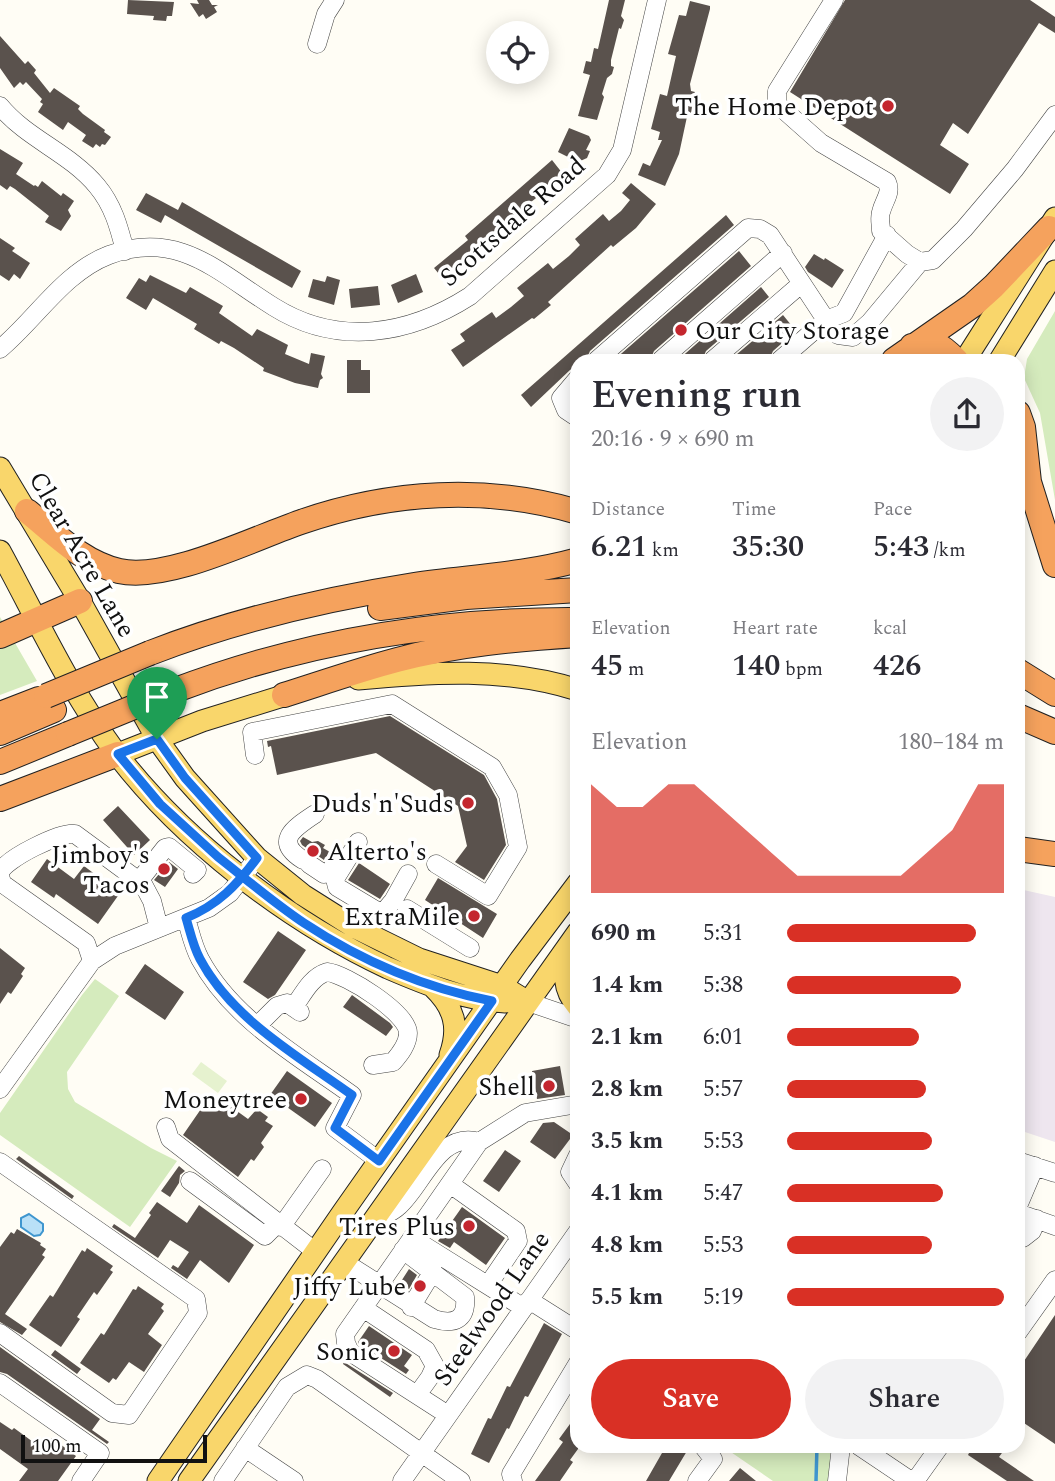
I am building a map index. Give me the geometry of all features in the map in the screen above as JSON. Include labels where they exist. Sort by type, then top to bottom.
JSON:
[{"type":"highway","points":[[903,353],[955,320],[973,305],[1052,223]]},
{"type":"highway","points":[[903,353],[933,342],[950,354]]},
{"type":"highway","points":[[1025,445],[1029,482],[1055,565]]},
{"type":"highway","points":[[27,511],[83,556],[120,571],[142,573],[193,562],[335,511],[384,500],[477,494],[538,502],[570,510]]},
{"type":"highway","points":[[0,733],[50,703],[154,661],[230,626],[302,607],[415,585],[516,574],[570,562]]},
{"type":"highway","points":[[154,661],[364,611],[466,597],[570,590]]},
{"type":"highway","points":[[0,636],[80,601]]},
{"type":"highway","points":[[0,762],[173,691],[326,645],[381,635],[494,622],[570,620]]},
{"type":"highway","points":[[284,695],[396,660],[432,652],[508,640],[570,636]]},
{"type":"highway","points":[[1025,675],[1055,694]]},
{"type":"highway","points":[[1025,686],[1055,699]]},
{"type":"highway","points":[[0,714],[50,703]]},
{"type":"highway","points":[[1025,719],[1055,732]]},
{"type":"highway","points":[[0,800],[118,754]]},
{"type":"highway","points":[[1025,850],[1055,854]]},
{"type":"main road","points":[[969,354],[1052,223]]},
{"type":"main road","points":[[1004,354],[1055,271]]},
{"type":"main road","name":"Clear Acre Lane","points":[[0,468],[80,601],[157,739],[185,778],[257,858],[320,907],[385,943],[497,994]]},
{"type":"main road","name":"Clear Acre Lane","points":[[0,551],[85,707],[118,754],[160,804],[243,877],[322,934],[378,963],[431,985],[497,994],[528,1002]]},
{"type":"main road","points":[[118,754],[202,721],[284,695],[354,679],[430,673],[474,673],[516,676],[570,688]]},
{"type":"main road","points":[[158,1481],[379,1161],[570,894]]},
{"type":"main road","points":[[189,1481],[570,942]]},
{"type":"main road","points":[[570,951],[564,977],[570,994]]},
{"type":"main road","points":[[431,985],[444,998],[455,1017],[456,1032],[447,1065]]},
{"type":"street","points":[[317,44],[326,14],[335,0]]},
{"type":"street","name":"Scottsdale Road","points":[[0,348],[78,273],[100,260],[125,251],[161,247],[190,254],[216,267],[275,308],[335,330],[382,331],[405,327],[447,311],[470,296],[607,176],[622,150],[657,0]]},
{"type":"street","points":[[834,0],[777,91],[777,104],[821,143],[887,182],[889,192],[880,215],[881,230],[920,262],[933,260],[964,229],[1015,169],[1055,115]]},
{"type":"street","points":[[0,106],[23,130],[84,172],[97,185],[116,216],[125,251]]},
{"type":"street","points":[[604,354],[748,228],[760,229],[769,235],[838,335],[853,337],[870,323],[920,262]]},
{"type":"street","points":[[787,354],[826,320],[844,313],[887,235]]},
{"type":"street","points":[[668,354],[783,253]]},
{"type":"street","points":[[720,354],[802,284]]},
{"type":"street","points":[[859,289],[885,305]]},
{"type":"street","points":[[570,387],[561,398],[570,413]]},
{"type":"street","points":[[255,755],[251,732],[392,704],[492,767],[508,795],[518,847],[488,896],[436,864]]},
{"type":"street","points":[[315,814],[296,827],[287,846],[290,852],[324,874],[330,871],[355,840],[335,879],[337,887],[382,914],[393,901],[408,874]]},
{"type":"street","points":[[92,961],[86,943],[3,884],[2,869],[15,858],[71,832],[147,889],[159,928]]},
{"type":"street","points":[[139,881],[165,848],[169,847],[197,870],[193,874]]},
{"type":"street","points":[[0,1089],[92,961],[115,946],[209,908],[225,897],[257,858]]},
{"type":"street","points":[[407,909],[470,948]]},
{"type":"street","points":[[186,918],[198,956],[218,987],[257,1026],[352,1095],[335,1128],[379,1161]]},
{"type":"street","points":[[257,1026],[277,1006],[287,1003],[297,1009],[311,982],[327,972],[344,978],[387,1005],[405,1021],[409,1033],[401,1052],[393,1062],[373,1065]]},
{"type":"street","name":"Clear Acre Lane","points":[[528,1002],[570,1016]]},
{"type":"street","points":[[448,1416],[350,1352],[345,1334],[479,1142],[525,1113],[570,1105]]},
{"type":"street","points":[[166,1127],[170,1139],[316,1251]]},
{"type":"street","points":[[373,1222],[399,1206],[444,1150],[460,1140],[479,1142]]},
{"type":"street","points":[[0,1163],[196,1299],[198,1313],[129,1415],[112,1413],[0,1334]]},
{"type":"street","points":[[1027,1164],[1055,1173]]},
{"type":"street","points":[[190,1181],[265,1236],[279,1225],[322,1169]]},
{"type":"street","points":[[450,1184],[516,1231],[518,1241],[488,1285]]},
{"type":"street","points":[[1025,1215],[1055,1226]]},
{"type":"street","points":[[1025,1236],[1032,1231],[1037,1219]]},
{"type":"street","name":"Steelwood Lane","points":[[402,1481],[570,1242]]},
{"type":"street","points":[[344,1262],[411,1307],[434,1319],[449,1324],[454,1322],[463,1312],[465,1297],[408,1244]]},
{"type":"street","points":[[408,1244],[570,1327]]},
{"type":"street","points":[[411,1307],[433,1270]]},
{"type":"street","points":[[1025,1322],[1055,1280]]},
{"type":"street","points":[[363,1308],[426,1350],[432,1359],[435,1366],[416,1395]]},
{"type":"street","points":[[223,1481],[287,1387],[307,1375],[317,1379],[461,1481]]},
{"type":"street","points":[[513,1481],[511,1474],[570,1376]]},
{"type":"street","points":[[0,1383],[100,1453],[81,1481]]},
{"type":"street","points":[[245,1448],[294,1481]]},
{"type":"street","points":[[697,1481],[713,1459],[709,1453]]},
{"type":"street","points":[[837,1481],[840,1453]]},
{"type":"street","points":[[870,1453],[913,1481],[935,1453]]},
{"type":"shaded area","points":[[1025,890],[1055,897],[1055,1142],[1025,1132]]},
{"type":"green space","points":[[1055,311],[1055,500],[1040,413],[1025,380],[1027,359]]},
{"type":"green space","points":[[0,617],[37,681],[0,695]]},
{"type":"green space","points":[[95,979],[119,996],[67,1072],[68,1089],[75,1102],[177,1161],[130,1227],[0,1135],[0,1113]]},
{"type":"green space","points":[[201,1062],[227,1081],[218,1093],[192,1074]]},
{"type":"green space","points":[[732,1453],[830,1453],[831,1481],[773,1481]]},
{"type":"water","points":[[29,1214],[43,1224],[40,1235],[34,1236],[21,1227],[21,1218]]},
{"type":"building","points":[[128,0],[174,2],[172,16],[167,16],[166,21],[153,20],[154,16],[127,14]]},
{"type":"building","points":[[197,0],[209,0],[212,5],[218,5],[214,7],[217,12],[206,19],[203,14],[199,17],[190,3],[199,4]]},
{"type":"building","points":[[609,0],[625,0],[621,16],[624,20],[621,29],[619,28],[611,60],[611,66],[614,67],[607,78],[597,120],[578,116],[590,75],[583,73],[586,61],[591,62],[594,48],[598,49]]},
{"type":"building","name":"The Home Depot","points":[[845,0],[1030,0],[1055,17],[1055,33],[1039,23],[968,134],[953,123],[940,145],[969,164],[950,194],[790,92]]},
{"type":"building","points":[[690,1],[710,6],[710,9],[690,84],[691,91],[695,92],[691,113],[688,112],[679,154],[665,186],[638,175],[643,163],[650,166],[662,140],[658,140],[660,132],[651,129],[660,94],[667,96],[676,56],[668,54],[679,15],[686,16]]},
{"type":"building","points":[[0,36],[25,64],[28,61],[36,70],[34,73],[50,93],[54,88],[80,106],[78,109],[83,114],[105,130],[111,137],[105,145],[100,147],[96,144],[93,148],[82,141],[86,135],[68,122],[63,130],[38,112],[43,104],[40,102],[42,99],[26,82],[23,85],[20,82],[14,88],[0,68]]},
{"type":"building","points":[[569,128],[589,136],[591,140],[586,150],[590,151],[587,158],[578,162],[558,152]]},
{"type":"building","points":[[0,149],[23,163],[16,174],[34,186],[38,187],[42,181],[61,196],[63,193],[74,201],[68,210],[71,216],[61,231],[45,222],[49,216],[15,189],[10,186],[7,190],[0,185]]},
{"type":"building","points":[[552,160],[563,174],[562,181],[559,180],[531,202],[531,205],[512,221],[511,219],[497,235],[444,280],[434,268],[468,240],[465,236]]},
{"type":"building","points":[[631,183],[656,204],[636,228],[613,247],[611,245],[548,302],[551,305],[534,319],[463,367],[451,350],[465,341],[460,334],[492,312],[496,318],[511,307],[524,296],[517,288],[548,263],[553,269],[569,256],[580,245],[575,239],[603,214],[609,221],[621,211],[630,200],[622,193]]},
{"type":"building","points":[[146,193],[178,210],[182,202],[301,271],[292,288],[165,215],[161,223],[136,210]]},
{"type":"building","points":[[726,215],[734,225],[589,354],[570,354],[570,370],[531,407],[521,395]]},
{"type":"building","points":[[0,238],[15,248],[12,251],[30,263],[20,279],[14,274],[9,281],[0,275]]},
{"type":"building","points":[[739,251],[751,266],[653,354],[621,354]]},
{"type":"building","points":[[814,254],[844,270],[832,288],[808,272],[805,267]]},
{"type":"building","points":[[416,274],[423,292],[398,303],[391,285]]},
{"type":"building","points":[[150,275],[186,293],[190,287],[223,306],[219,313],[252,336],[257,329],[288,345],[285,354],[309,364],[311,353],[325,356],[321,374],[323,378],[318,388],[263,371],[264,368],[234,348],[221,341],[219,344],[194,329],[197,324],[153,298],[146,310],[126,298],[139,278],[146,282]]},
{"type":"building","points":[[327,276],[340,280],[334,305],[308,297],[313,279],[325,282]]},
{"type":"building","points":[[378,286],[380,305],[351,308],[349,289]]},
{"type":"building","points":[[761,287],[769,297],[705,354],[685,354]]},
{"type":"building","points":[[783,315],[796,331],[772,354],[737,354]]},
{"type":"building","points":[[347,360],[361,360],[361,370],[370,370],[370,393],[347,393]]},
{"type":"building","points":[[390,716],[484,775],[497,799],[506,845],[484,880],[455,862],[467,846],[458,806],[376,753],[277,775],[271,746],[268,747],[267,741]]},
{"type":"building","points":[[118,806],[150,840],[134,855],[103,820]]},
{"type":"building","points":[[303,837],[325,845],[323,848],[330,852],[324,860],[302,845],[300,841]]},
{"type":"building","points":[[47,859],[74,879],[84,866],[120,893],[98,924],[56,894],[54,898],[31,882]]},
{"type":"building","points":[[169,862],[178,869],[165,887],[154,880]]},
{"type":"building","points":[[359,863],[390,884],[380,899],[348,880]]},
{"type":"building","points":[[438,878],[497,914],[483,938],[425,900]]},
{"type":"building","points":[[278,931],[306,950],[275,995],[268,999],[243,982]]},
{"type":"building","points":[[0,948],[25,968],[11,994],[8,992],[0,1004]]},
{"type":"building","points":[[145,964],[184,992],[165,1020],[125,993]]},
{"type":"building","points":[[352,995],[390,1023],[393,1027],[386,1036],[343,1007]]},
{"type":"building","name":"Shell","points":[[560,1066],[565,1095],[537,1099],[532,1071]]},
{"type":"building","name":"Moneytree","points":[[287,1071],[332,1103],[315,1127],[270,1095]]},
{"type":"building","points":[[212,1093],[248,1119],[257,1109],[268,1117],[265,1121],[273,1126],[261,1143],[264,1147],[238,1177],[183,1135]]},
{"type":"building","points":[[554,1122],[570,1133],[570,1139],[555,1159],[530,1142],[543,1123]]},
{"type":"building","points":[[505,1150],[521,1161],[499,1192],[483,1181]]},
{"type":"building","points":[[19,1156],[74,1196],[72,1199],[16,1159]]},
{"type":"building","points":[[179,1166],[185,1171],[180,1175],[179,1183],[170,1197],[161,1191]]},
{"type":"building","points":[[157,1202],[187,1223],[199,1205],[254,1245],[229,1283],[200,1260],[187,1279],[171,1268],[173,1265],[178,1268],[189,1252],[170,1240],[158,1258],[112,1227],[114,1224],[135,1238]]},
{"type":"building","name":"Tires Plus","points":[[462,1207],[505,1238],[486,1265],[454,1242],[450,1248],[438,1241]]},
{"type":"building","points":[[17,1229],[41,1243],[46,1249],[42,1255],[45,1257],[5,1314],[27,1329],[22,1335],[0,1322],[0,1247],[11,1232],[14,1234]]},
{"type":"building","points":[[87,1248],[113,1266],[110,1270],[113,1272],[97,1295],[94,1292],[61,1347],[29,1325],[50,1295],[53,1297],[82,1250],[85,1252]]},
{"type":"building","points":[[409,1269],[417,1275],[409,1289],[400,1283]]},
{"type":"building","points":[[138,1286],[164,1304],[161,1308],[164,1311],[148,1334],[162,1345],[144,1372],[129,1362],[116,1380],[113,1378],[109,1383],[80,1363],[101,1333],[104,1335],[133,1289],[136,1290]]},
{"type":"building","points":[[1055,1315],[1055,1444],[1025,1424],[1025,1360]]},
{"type":"building","points":[[544,1323],[562,1334],[489,1463],[471,1454],[488,1418],[491,1419],[507,1386],[510,1387]]},
{"type":"building","points":[[369,1326],[412,1355],[404,1366],[409,1370],[406,1374],[359,1344]]},
{"type":"building","points":[[0,1347],[100,1419],[92,1430],[109,1442],[107,1444],[7,1374],[0,1372]]},
{"type":"building","points":[[55,1350],[81,1369],[77,1374],[51,1355]]},
{"type":"building","points":[[344,1362],[393,1393],[390,1397],[343,1364]]},
{"type":"building","points":[[0,1422],[12,1430],[14,1428],[44,1450],[52,1438],[76,1456],[58,1481],[19,1481],[28,1469],[0,1449]]},
{"type":"building","points":[[570,1424],[570,1453],[575,1453],[570,1460],[573,1462],[560,1481],[535,1481],[563,1442],[559,1439]]},
{"type":"building","points":[[662,1453],[686,1453],[669,1481],[646,1481]]},
{"type":"building","points":[[1002,1453],[999,1457],[1034,1481],[1007,1481],[968,1455]]},
{"type":"building","points":[[740,1468],[756,1481],[729,1481]]},
{"type":"waterway","points":[[816,1481],[817,1453]]},
{"type":"place","name":"The Home Depot","points":[[888,106]]},
{"type":"place","name":"Our City Storage","points":[[681,330]]},
{"type":"place","name":"Duds'n'Suds","points":[[468,803]]},
{"type":"place","name":"Alterto's","points":[[313,851]]},
{"type":"place","name":"Jimboy's Tacos","points":[[164,869]]},
{"type":"place","name":"ExtraMile","points":[[474,916]]},
{"type":"place","name":"Shell","points":[[549,1086]]},
{"type":"place","name":"Moneytree","points":[[301,1099]]},
{"type":"place","name":"Tires Plus","points":[[469,1226]]},
{"type":"place","name":"Jiffy Lube","points":[[420,1286]]},
{"type":"place","name":"Sonic","points":[[394,1351]]},
{"type":"route","points":[[157,739],[118,754],[160,804],[218,857],[226,863],[243,877],[272,900],[322,934],[406,976],[464,996],[492,1001],[379,1161],[335,1128],[352,1095],[266,1033],[243,1013],[218,987],[198,956],[186,918],[209,908],[230,893],[243,877],[257,858],[185,778],[157,739]]}]
